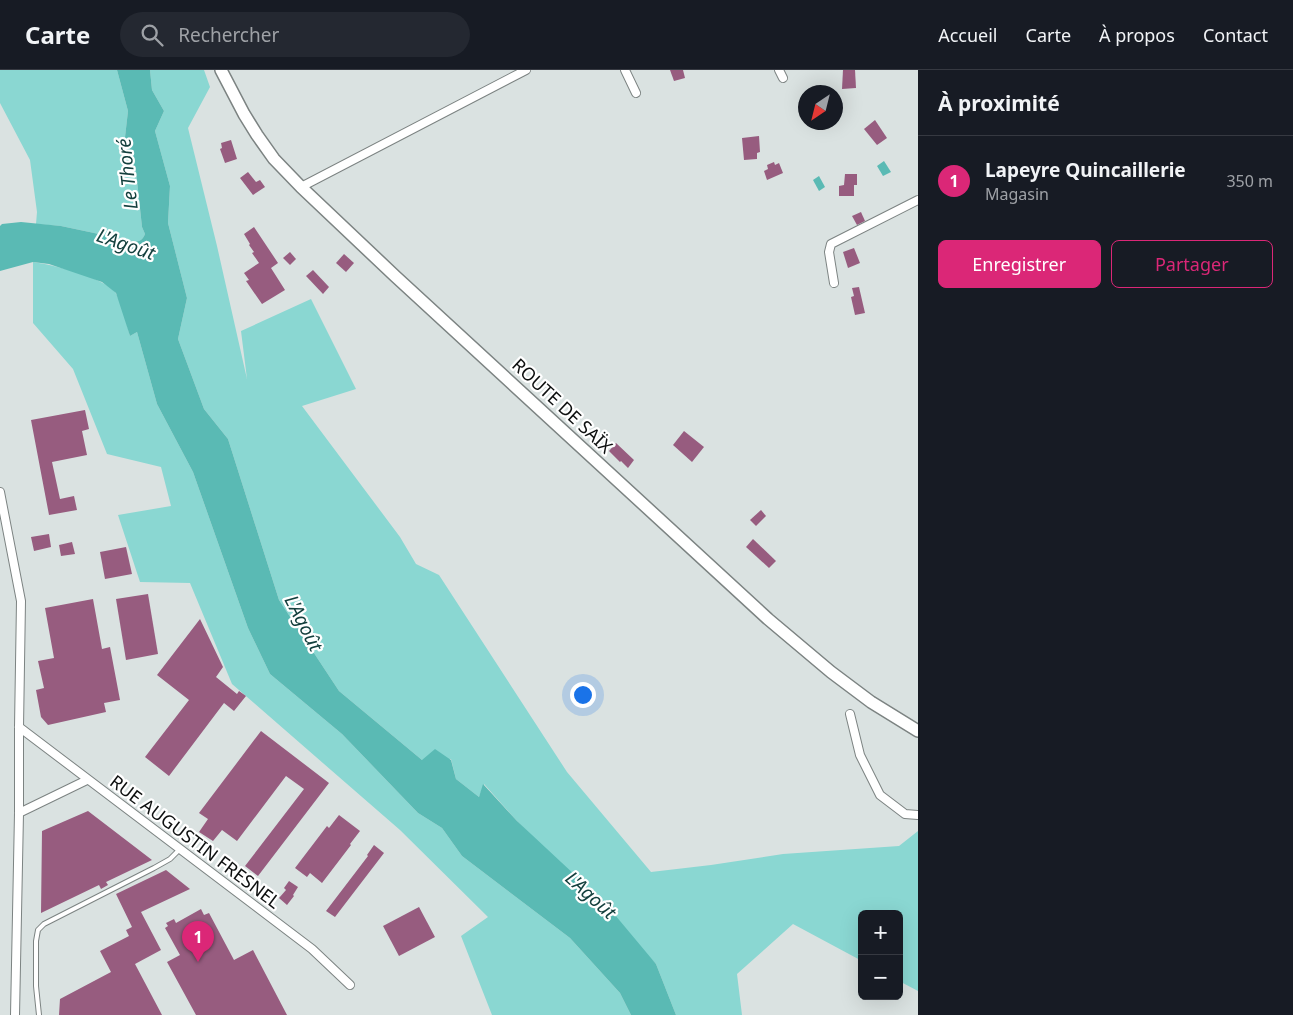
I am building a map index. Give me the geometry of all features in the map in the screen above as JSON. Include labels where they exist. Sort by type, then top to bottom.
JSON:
[{"type":"street","name":"ROUTE DE SAÏX","points":[[221,70],[257,135],[274,159],[301,187],[768,619],[831,672],[871,702],[918,731]]},
{"type":"street","points":[[301,187],[526,70]]},
{"type":"street","points":[[626,70],[636,92]]},
{"type":"street","points":[[779,70],[783,78]]},
{"type":"street","points":[[834,283],[829,252],[831,244],[918,200]]},
{"type":"street","points":[[0,492],[21,601],[15,1015]]},
{"type":"street","points":[[850,714],[860,754],[880,795],[905,814],[918,815]]},
{"type":"street","name":"RUE AUGUSTIN FRESNEL","points":[[19,727],[312,949],[350,985]]},
{"type":"street","points":[[19,813],[87,780]]},
{"type":"lane","points":[[39,1015],[36,977],[36,941],[38,930],[44,924],[170,859],[180,849]]},
{"type":"shaded area","points":[[0,70],[117,70],[128,111],[124,146],[136,171],[142,227],[145,234],[141,240],[132,241],[61,226],[36,224],[37,212],[30,160],[0,103]]},
{"type":"shaded area","points":[[150,70],[204,70],[210,87],[188,128],[247,379],[241,331],[311,299],[356,389],[302,406],[400,537],[416,564],[439,575],[567,772],[651,872],[783,854],[899,846],[918,831],[918,991],[903,983],[903,910],[858,910],[858,959],[793,924],[737,974],[742,1015],[676,1015],[656,964],[517,821],[484,784],[479,797],[456,779],[451,759],[422,760],[339,691],[279,600],[228,439],[204,409],[178,339],[187,298],[168,223],[170,186],[155,131],[164,111],[152,90]]},
{"type":"shaded area","points":[[33,262],[65,269],[100,281],[115,292],[130,336],[137,332],[157,404],[193,472],[248,628],[270,674],[342,734],[418,813],[442,828],[462,856],[570,938],[620,993],[631,1015],[492,1015],[461,936],[488,917],[400,830],[232,684],[190,583],[140,582],[118,515],[171,506],[161,467],[107,454],[73,369],[33,323]]},
{"type":"water","name":"L'Agoût","points":[[117,70],[150,70],[152,90],[164,111],[155,131],[170,186],[168,223],[187,298],[178,339],[204,409],[228,439],[279,600],[339,691],[422,760],[435,749],[451,760],[456,779],[479,797],[483,784],[517,821],[605,903],[656,964],[676,1015],[631,1015],[620,993],[570,938],[462,856],[442,828],[418,813],[342,734],[270,674],[248,628],[193,472],[157,404],[137,332],[130,336],[116,293],[102,282],[49,264],[33,262],[0,271],[0,226],[2,224],[21,222],[61,226],[134,241],[141,240],[144,236],[136,171],[124,146],[128,111]]},
{"type":"water","points":[[884,161],[891,172],[883,176],[877,166]]},
{"type":"water","points":[[819,176],[825,187],[819,191],[813,180]]},
{"type":"building","points":[[670,70],[683,70],[685,78],[674,81]]},
{"type":"building","points":[[843,70],[855,70],[856,88],[843,89]]},
{"type":"building","points":[[875,120],[887,138],[877,145],[864,129]]},
{"type":"building","points":[[759,136],[760,152],[757,153],[757,159],[744,160],[742,138]]},
{"type":"building","points":[[231,140],[237,159],[225,163],[220,149],[222,148],[221,143]]},
{"type":"building","points":[[774,162],[775,165],[779,163],[783,173],[767,180],[764,171],[768,169],[767,165]]},
{"type":"building","points":[[248,172],[256,182],[260,180],[265,187],[253,195],[240,178]]},
{"type":"building","points":[[845,174],[857,174],[854,196],[839,196],[839,186],[844,185]]},
{"type":"building","points":[[861,212],[865,221],[857,225],[852,216]]},
{"type":"building","points":[[254,227],[278,263],[271,268],[285,290],[262,304],[246,281],[249,280],[244,273],[259,263],[252,253],[254,252],[244,234]]},
{"type":"building","points":[[854,248],[860,263],[848,268],[843,252]]},
{"type":"building","points":[[290,252],[296,259],[290,265],[283,258]]},
{"type":"building","points":[[344,254],[354,263],[346,272],[336,263]]},
{"type":"building","points":[[313,270],[329,287],[323,294],[306,276]]},
{"type":"building","points":[[859,287],[865,313],[855,315],[851,297],[854,296],[852,288]]},
{"type":"building","points":[[85,410],[89,429],[82,431],[87,455],[52,462],[60,499],[74,496],[77,510],[49,515],[31,420]]},
{"type":"building","points":[[684,431],[704,447],[692,462],[673,445]]},
{"type":"building","points":[[616,443],[634,460],[628,468],[609,451]]},
{"type":"building","points":[[761,510],[766,516],[756,526],[750,520]]},
{"type":"building","points":[[49,534],[51,547],[34,551],[31,537]]},
{"type":"building","points":[[753,539],[776,561],[769,568],[746,547]]},
{"type":"building","points":[[72,542],[75,554],[61,556],[59,545]]},
{"type":"building","points":[[126,547],[132,574],[105,579],[100,552]]},
{"type":"building","points":[[148,594],[158,654],[126,660],[116,599]]},
{"type":"building","points":[[93,599],[102,649],[110,647],[120,700],[104,703],[106,712],[48,725],[41,717],[36,690],[44,688],[38,661],[54,658],[45,608]]},
{"type":"building","points":[[200,619],[223,667],[216,677],[237,694],[239,691],[246,696],[234,711],[224,703],[169,776],[145,757],[189,700],[157,675]]},
{"type":"building","points":[[261,731],[329,783],[258,876],[245,866],[304,789],[286,776],[237,841],[222,830],[213,841],[199,832],[208,819],[199,813]]},
{"type":"building","points":[[88,811],[152,860],[106,882],[108,885],[101,889],[99,885],[41,913],[42,831]]},
{"type":"building","points":[[339,815],[360,831],[322,883],[310,873],[307,877],[295,868],[327,826],[329,828]]},
{"type":"building","points":[[374,845],[384,853],[335,917],[326,911],[368,856]]},
{"type":"building","points":[[166,870],[190,889],[141,912],[161,950],[135,964],[162,1015],[59,1015],[60,999],[111,972],[100,951],[129,936],[126,930],[132,927],[116,894]]},
{"type":"building","points":[[289,881],[298,887],[287,905],[279,898],[286,890],[284,888]]},
{"type":"building","points":[[419,907],[435,937],[399,956],[383,926]]},
{"type":"building","points":[[201,909],[204,915],[209,913],[234,960],[253,950],[287,1015],[196,1015],[167,962],[180,955],[165,928],[168,926],[166,923],[174,919],[176,923]]},
{"type":"place","name":"Lapeyre Quincaillerie","points":[[198,962]]},
{"type":"water label","name":"Le Thoré","points":[[127,174]]}]
